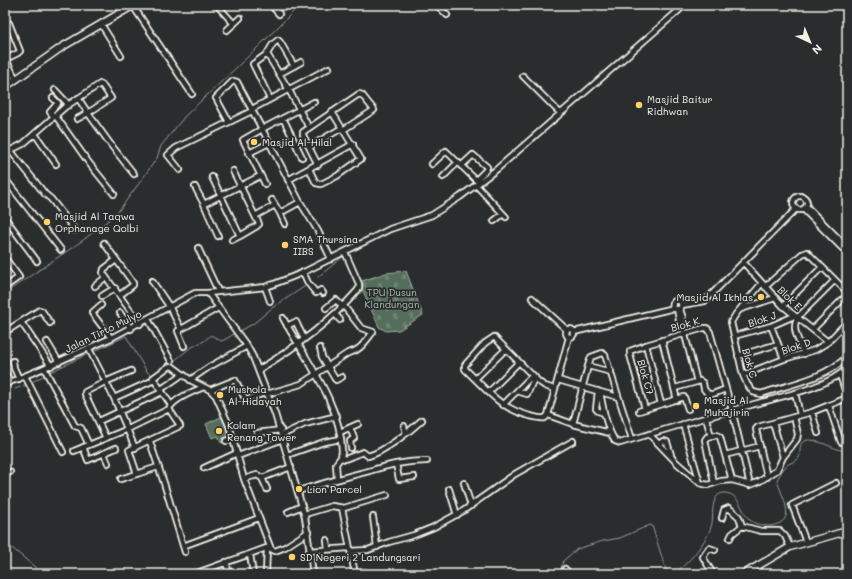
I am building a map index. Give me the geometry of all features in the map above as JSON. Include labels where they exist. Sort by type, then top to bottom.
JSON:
[{"type":"main road","points":[[5,87],[62,47],[134,5]]},
{"type":"main road","points":[[744,574],[790,547],[847,531]]},
{"type":"street","points":[[134,5],[192,94]]},
{"type":"street","points":[[217,5],[234,24]]},
{"type":"street","points":[[271,5],[279,14]]},
{"type":"street","points":[[437,5],[446,15]]},
{"type":"street","name":"Jalan Tirto Mulyo","points":[[5,384],[25,376],[46,372],[51,366],[59,362],[90,351],[111,338],[131,329],[195,293],[265,287],[303,272],[390,229],[415,222],[432,215],[497,169],[685,5]]},
{"type":"street","points":[[227,30],[240,18]]},
{"type":"street","points":[[5,21],[8,22],[20,51],[5,58],[16,80]]},
{"type":"street","points":[[101,24],[121,56]]},
{"type":"street","points":[[270,99],[253,66],[267,54],[273,44],[278,40],[294,66]]},
{"type":"street","points":[[267,54],[289,90],[307,124]]},
{"type":"street","points":[[279,74],[301,62]]},
{"type":"street","points":[[180,170],[169,156],[169,154],[176,148],[252,110],[329,68]]},
{"type":"street","points":[[524,76],[560,114]]},
{"type":"street","points":[[229,122],[216,98],[233,81],[237,82],[288,180],[311,222],[318,231],[331,259]]},
{"type":"street","points":[[5,153],[23,144],[68,105],[100,84],[102,85],[113,100],[77,119]]},
{"type":"street","points":[[55,90],[68,105]]},
{"type":"street","points":[[309,147],[373,111],[373,108],[360,94],[303,132],[309,147],[318,164]]},
{"type":"street","points":[[53,98],[58,103],[50,112],[114,194]]},
{"type":"street","points":[[78,98],[111,146],[134,174]]},
{"type":"street","points":[[264,184],[243,140],[314,102]]},
{"type":"street","points":[[309,169],[316,183],[318,184],[336,176],[361,159],[332,112]]},
{"type":"street","points":[[283,118],[302,157]]},
{"type":"street","points":[[34,134],[56,164]]},
{"type":"street","points":[[249,153],[269,143]]},
{"type":"street","points":[[288,180],[353,144]]},
{"type":"street","points":[[10,150],[75,230]]},
{"type":"street","points":[[432,164],[446,150],[504,215],[494,221]]},
{"type":"street","points":[[443,177],[473,155],[487,168],[477,183]]},
{"type":"street","points":[[232,240],[258,224],[233,170]]},
{"type":"street","points":[[204,204],[260,176]]},
{"type":"street","points":[[212,177],[240,236]]},
{"type":"street","points":[[5,179],[61,250]]},
{"type":"street","points":[[195,187],[218,236]]},
{"type":"street","points":[[796,209],[793,204],[797,197],[803,198],[806,201],[805,207]]},
{"type":"street","points":[[272,200],[285,224]]},
{"type":"street","points":[[280,214],[300,202]]},
{"type":"street","points":[[255,216],[275,206]]},
{"type":"street","points":[[532,298],[567,330],[571,329],[574,332],[703,302],[796,209],[800,210],[805,207]]},
{"type":"street","points":[[805,207],[847,247]]},
{"type":"street","points":[[805,207],[847,253]]},
{"type":"street","points":[[5,218],[38,261]]},
{"type":"street","points":[[104,243],[133,283],[133,285],[120,295]]},
{"type":"street","points":[[198,248],[218,291]]},
{"type":"street","points":[[258,370],[298,344],[334,315],[359,287],[345,252]]},
{"type":"street","points":[[766,287],[804,252],[808,253],[847,293],[813,329]]},
{"type":"street","points":[[5,258],[19,277],[5,287]]},
{"type":"street","points":[[116,260],[103,271],[140,324]]},
{"type":"street","name":"Blok E","points":[[742,264],[796,317],[828,342]]},
{"type":"street","points":[[784,306],[822,267]]},
{"type":"street","points":[[303,272],[308,283],[316,293],[321,290],[323,293]]},
{"type":"street","points":[[95,286],[106,277]]},
{"type":"street","name":"Blok J","points":[[734,336],[772,326],[796,317],[835,280]]},
{"type":"street","points":[[152,281],[170,306],[181,329]]},
{"type":"street","name":"Blok C","points":[[762,283],[730,322],[743,375],[751,390],[756,394],[761,394],[815,376],[831,369],[847,356]]},
{"type":"street","points":[[265,287],[270,301]]},
{"type":"street","points":[[102,296],[115,288]]},
{"type":"street","points":[[208,293],[247,346],[267,393],[282,435],[305,514],[313,574]]},
{"type":"street","points":[[740,309],[776,298]]},
{"type":"street","points":[[114,398],[154,380],[154,376],[170,366],[191,378],[199,385],[212,389],[235,380],[246,400],[300,384],[348,353],[355,352],[373,332],[361,328],[343,306],[336,300],[325,307],[340,320]]},
{"type":"street","points":[[101,306],[92,314],[111,338]]},
{"type":"street","points":[[184,346],[178,332],[218,308]]},
{"type":"street","points":[[678,308],[683,319],[683,327],[698,382]]},
{"type":"street","points":[[5,332],[40,310],[50,324]]},
{"type":"street","points":[[120,313],[131,329]]},
{"type":"street","points":[[796,317],[794,326],[795,331],[804,354]]},
{"type":"street","points":[[283,318],[337,416],[342,451],[336,464],[336,479]]},
{"type":"street","points":[[148,319],[171,361]]},
{"type":"street","points":[[21,322],[51,366]]},
{"type":"street","points":[[288,326],[296,322],[304,339]]},
{"type":"street","name":"Blok D","points":[[743,375],[784,359],[816,350],[828,342],[847,322]]},
{"type":"street","points":[[772,326],[784,359]]},
{"type":"street","name":"Blok K","points":[[631,350],[704,328],[709,330],[732,410],[750,485]]},
{"type":"street","points":[[554,388],[545,386],[532,378],[519,362],[494,337],[490,338],[465,365],[465,369],[503,405],[515,412],[543,419],[548,415],[554,388],[558,380],[569,337],[566,334],[567,330]]},
{"type":"street","points":[[569,337],[573,336],[574,332]]},
{"type":"street","points":[[662,340],[677,400]]},
{"type":"street","points":[[47,342],[59,362]]},
{"type":"street","points":[[738,356],[778,344]]},
{"type":"street","points":[[646,345],[661,404]]},
{"type":"street","points":[[191,378],[247,346]]},
{"type":"street","points":[[320,348],[322,357],[336,380],[342,377]]},
{"type":"street","points":[[476,379],[506,349]]},
{"type":"street","name":"Blok C7","points":[[631,350],[630,355],[645,409]]},
{"type":"street","points":[[90,351],[114,398],[135,448]]},
{"type":"street","points":[[573,424],[588,366],[588,360],[591,357],[604,354],[632,439]]},
{"type":"street","points":[[13,361],[14,368],[19,379]]},
{"type":"street","points":[[489,392],[519,362]]},
{"type":"street","points":[[588,366],[611,372]]},
{"type":"street","points":[[599,392],[610,434],[614,441],[620,443],[795,393],[833,380],[847,368]]},
{"type":"street","points":[[106,438],[85,394],[87,390],[131,371]]},
{"type":"street","points":[[5,372],[10,382]]},
{"type":"street","points":[[46,372],[75,426],[80,428],[89,445]]},
{"type":"street","points":[[99,421],[161,391],[183,374]]},
{"type":"street","points":[[767,476],[757,428],[773,422],[812,412],[847,397],[840,375]]},
{"type":"street","points":[[25,376],[63,452]]},
{"type":"street","points":[[503,405],[532,378]]},
{"type":"street","points":[[517,391],[527,394],[532,378]]},
{"type":"street","points":[[137,474],[129,453],[130,449],[150,442],[180,426],[154,380]]},
{"type":"street","points":[[558,380],[618,397]]},
{"type":"street","points":[[675,388],[702,381],[706,393],[713,394],[726,389]]},
{"type":"street","points":[[74,451],[128,429],[170,407],[183,397],[204,387]]},
{"type":"street","points":[[212,389],[229,425],[244,479],[268,547],[266,574]]},
{"type":"street","points":[[795,393],[800,415]]},
{"type":"street","points":[[639,411],[685,398],[688,409]]},
{"type":"street","points":[[829,406],[841,442]]},
{"type":"street","points":[[812,412],[818,433]]},
{"type":"street","points":[[548,415],[573,424],[610,434]]},
{"type":"street","points":[[204,468],[238,455],[305,424],[337,416]]},
{"type":"street","points":[[650,434],[700,483],[708,485],[732,480],[750,485],[755,484],[777,470],[783,457],[797,438],[798,434],[794,417]]},
{"type":"street","points":[[706,418],[711,436]]},
{"type":"street","points":[[341,456],[345,459],[363,452],[368,456],[383,449],[422,420]]},
{"type":"street","points":[[773,422],[783,457]]},
{"type":"street","points":[[340,432],[358,424]]},
{"type":"street","points":[[683,424],[700,483]]},
{"type":"street","points":[[404,426],[406,433]]},
{"type":"street","points":[[350,428],[354,438],[350,441],[351,448]]},
{"type":"street","points":[[257,433],[282,435]]},
{"type":"street","points":[[714,483],[705,440],[707,437],[711,436],[717,435],[720,437],[732,480]]},
{"type":"street","points":[[226,441],[232,439]]},
{"type":"street","points":[[288,455],[324,442],[341,439]]},
{"type":"street","points":[[309,552],[328,549],[368,550],[421,532],[457,515],[515,474],[573,441]]},
{"type":"street","points":[[150,442],[185,552]]},
{"type":"street","points":[[725,455],[760,446]]},
{"type":"street","points":[[83,447],[88,460],[116,448]]},
{"type":"street","points":[[104,454],[108,463]]},
{"type":"street","points":[[298,491],[336,479],[412,460],[427,461]]},
{"type":"street","points":[[396,464],[399,479],[414,477]]},
{"type":"street","points":[[262,478],[291,467]]},
{"type":"street","points":[[121,479],[158,468]]},
{"type":"street","points":[[5,474],[10,472]]},
{"type":"street","points":[[244,479],[257,475],[262,478],[267,489]]},
{"type":"street","points":[[464,483],[471,506]]},
{"type":"street","points":[[806,542],[792,505],[836,484]]},
{"type":"street","points":[[449,489],[457,515]]},
{"type":"street","points":[[305,514],[332,506],[342,508],[387,496]]},
{"type":"street","points":[[288,512],[302,506]]},
{"type":"street","points":[[342,508],[349,550],[355,574]]},
{"type":"street","points":[[722,518],[724,510],[729,508],[739,517],[742,526]]},
{"type":"street","points":[[373,517],[377,547]]},
{"type":"street","points":[[183,546],[259,518]]},
{"type":"street","points":[[730,538],[732,534],[742,526]]},
{"type":"street","points":[[742,526],[761,532],[780,531],[785,536],[790,547]]},
{"type":"street","points":[[268,547],[273,551],[279,550],[308,532]]},
{"type":"street","points":[[327,540],[328,549]]},
{"type":"street","points":[[194,574],[268,547]]},
{"type":"street","points":[[713,574],[703,557],[709,548],[715,550]]},
{"type":"street","points":[[250,554],[253,574]]},
{"type":"street","points":[[226,562],[229,574]]},
{"type":"street","points":[[565,569],[570,574]]},
{"type":"street","points":[[359,574],[365,572]]},
{"type":"green space","name":"TPU Dusun Klandungan","points":[[406,271],[423,315],[399,330],[386,331],[379,327],[359,282],[386,273]]},
{"type":"green space","name":"Kolam Renang Tower","points":[[223,416],[230,438],[221,443],[218,436],[212,438],[206,424]]},
{"type":"waterway","points":[[5,293],[82,241],[111,218],[120,209],[140,182],[157,158],[161,146],[185,116],[300,5]]},
{"type":"waterway","points":[[321,5],[326,9],[331,5]]},
{"type":"waterway","points":[[318,277],[344,256]]},
{"type":"waterway","points":[[239,331],[253,324],[272,308],[307,285]]},
{"type":"waterway","points":[[169,365],[190,348],[204,341],[211,335],[221,341],[236,333]]},
{"type":"waterway","points":[[93,352],[126,336],[147,372],[152,375],[156,373]]},
{"type":"waterway","points":[[48,373],[88,354]]},
{"type":"waterway","points":[[30,383],[45,375]]},
{"type":"waterway","points":[[15,389],[28,384]]},
{"type":"waterway","points":[[557,574],[561,569],[563,561],[577,549],[603,541],[620,538],[650,525],[652,526],[666,570],[670,573],[675,572],[688,562],[700,547],[709,532],[714,503],[718,495],[724,493],[734,496],[747,517],[754,523],[770,526],[779,524],[784,519],[786,508],[777,480],[787,465],[798,459],[802,443],[807,440],[812,440],[842,451],[847,451]]},
{"type":"waterway","points":[[5,542],[43,574]]},
{"type":"place","name":"Masjid Baitur Ridhwan","points":[[639,105]]},
{"type":"place","name":"Masjid Al-Hilal","points":[[254,142]]},
{"type":"place","name":"Masjid Al Taqwa Orphanage Qolbi","points":[[47,222]]},
{"type":"place","name":"SMA Thursina IIBS","points":[[285,245]]},
{"type":"place","name":"Masjid Al Ikhlas","points":[[761,297]]},
{"type":"place","name":"Mushola Al-Hidayah","points":[[220,395]]},
{"type":"place","name":"Masjid Al Muhajirin","points":[[696,406]]},
{"type":"place","name":"Kolam Renang Tower","points":[[219,431]]},
{"type":"place","name":"Lion Parcel","points":[[299,489]]},
{"type":"place","name":"SD Negeri 2 Landungsari","points":[[292,557]]}]
